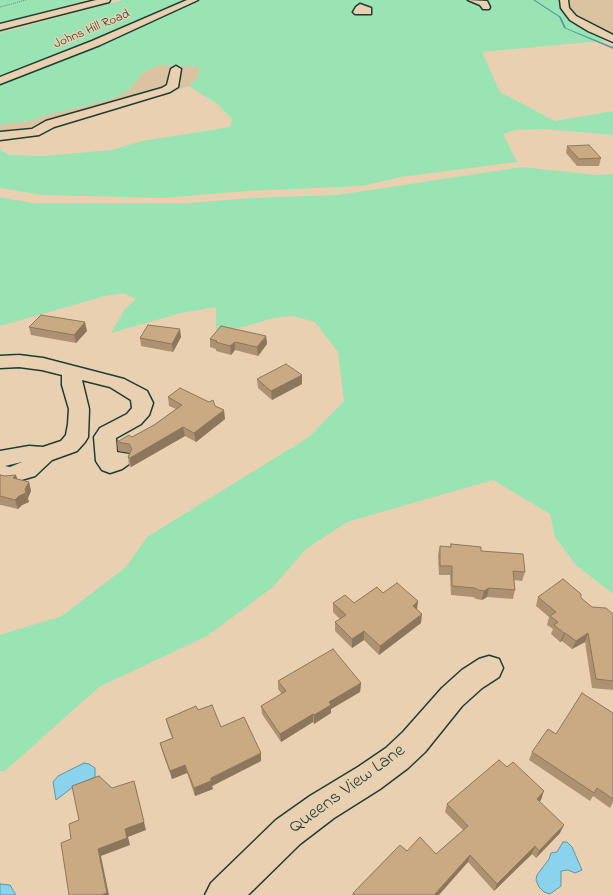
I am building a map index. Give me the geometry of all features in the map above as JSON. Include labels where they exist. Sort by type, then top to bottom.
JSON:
[{"type":"main road","points":[[0,27],[106,0]]},
{"type":"main road","name":"Johns Hill Road","points":[[0,81],[90,46],[194,0]]},
{"type":"main road","points":[[472,0],[484,2],[486,6]]},
{"type":"main road","points":[[564,0],[564,8],[573,18],[608,34],[613,39]]},
{"type":"main road","points":[[0,136],[35,132],[50,124],[110,105],[166,90],[172,87],[176,69]]},
{"type":"main road","points":[[0,362],[19,361],[40,363],[117,384],[136,393],[143,403],[142,410],[134,419],[108,433],[106,438],[107,461],[110,464],[114,464],[121,459]]},
{"type":"main road","points":[[0,472],[8,476],[27,470],[44,455],[69,446],[77,437],[80,424],[79,410],[72,385],[72,372]]},
{"type":"main road","points":[[0,459],[29,453],[44,455]]},
{"type":"main road","name":"Queens View Lane","points":[[223,895],[283,836],[322,807],[369,778],[397,758],[414,742],[452,697],[472,679],[489,668]]},
{"type":"path","points":[[0,7],[26,0]]},
{"type":"shaded area","points":[[569,0],[613,0],[613,37],[593,28],[572,13]]},
{"type":"shaded area","points":[[159,65],[200,67],[197,78],[189,86],[177,90],[147,97],[47,129],[2,133],[0,125],[31,121],[47,115],[109,100],[128,91],[144,72]]},
{"type":"green space","points":[[0,0],[87,0],[0,23]]},
{"type":"green space","points":[[123,0],[186,0],[0,77],[0,33]]},
{"type":"green space","points":[[199,0],[558,0],[562,9],[573,21],[612,40],[482,52],[500,92],[555,121],[613,111],[613,135],[544,129],[515,130],[503,134],[517,162],[400,177],[362,186],[246,191],[163,198],[43,195],[0,188],[0,149],[9,155],[42,156],[112,150],[142,141],[230,127],[232,119],[217,104],[189,86],[197,78],[200,67],[159,65],[144,72],[128,91],[109,100],[47,115],[31,121],[0,125],[0,84],[104,42]]},
{"type":"green space","points":[[522,167],[596,175],[613,174],[613,594],[576,565],[555,537],[550,514],[493,480],[347,522],[306,549],[273,587],[207,636],[99,687],[5,771],[0,771],[0,635],[62,616],[126,567],[147,537],[309,437],[344,401],[338,352],[315,322],[293,316],[273,318],[243,327],[216,331],[216,307],[181,313],[111,333],[125,309],[136,299],[124,293],[105,296],[0,326],[0,197],[33,203],[189,203],[251,198],[338,195]]},
{"type":"water","points":[[84,763],[95,768],[95,777],[73,787],[56,800],[53,782],[58,776]]},
{"type":"water","points":[[563,842],[567,842],[572,847],[582,870],[575,873],[568,870],[561,871],[561,886],[550,894],[544,892],[539,887],[536,880],[537,875],[549,859],[551,853],[557,852]]},
{"type":"water","points":[[0,884],[10,885],[16,895],[0,895]]},
{"type":"building","points":[[589,145],[601,158],[579,159],[567,146]]},
{"type":"building","points":[[41,315],[85,322],[74,335],[29,327]]},
{"type":"building","points":[[148,325],[180,329],[172,344],[140,338]]},
{"type":"building","points":[[221,326],[266,336],[257,347],[235,342],[230,346],[210,339]]},
{"type":"building","points":[[286,364],[302,375],[271,391],[257,379]]},
{"type":"building","points":[[180,388],[209,402],[213,400],[215,406],[224,410],[194,433],[183,427],[130,458],[128,457],[132,449],[129,444],[117,442],[129,435],[132,437],[154,425],[182,405],[168,397]]},
{"type":"building","points":[[0,475],[16,475],[13,478],[29,482],[25,489],[26,493],[19,496],[15,500],[0,496]]},
{"type":"building","points":[[451,544],[481,547],[481,551],[523,554],[525,572],[513,571],[515,590],[489,588],[484,591],[475,588],[452,586],[452,566],[440,566],[440,546],[451,547]]},
{"type":"building","points":[[563,579],[581,594],[581,598],[592,607],[606,608],[613,614],[613,681],[596,679],[588,633],[576,641],[564,633],[554,625],[558,622],[550,616],[556,612],[538,597]]},
{"type":"building","points":[[397,583],[418,601],[413,606],[422,614],[380,646],[364,631],[352,639],[335,622],[346,615],[333,603],[345,595],[354,603],[377,587],[383,593]]},
{"type":"building","points":[[333,649],[361,683],[329,702],[331,705],[280,734],[261,706],[286,691],[278,681]]},
{"type":"building","points":[[582,693],[613,713],[613,799],[597,788],[594,793],[532,752],[548,729],[556,734]]},
{"type":"building","points":[[212,705],[221,727],[244,717],[261,753],[211,778],[211,781],[194,788],[185,765],[170,771],[160,743],[173,738],[166,719],[196,706],[198,710]]},
{"type":"building","points":[[499,760],[507,767],[513,762],[544,791],[537,799],[564,825],[539,851],[535,846],[497,884],[470,855],[435,895],[355,895],[353,893],[400,845],[407,851],[420,837],[436,854],[468,826],[447,804]]},
{"type":"building","points":[[99,776],[112,788],[134,781],[144,822],[125,829],[127,838],[98,849],[107,893],[101,895],[69,895],[61,843],[71,839],[69,824],[79,820],[72,786]]},
{"type":"waterway","points":[[534,0],[560,17],[565,28],[613,48]]}]
